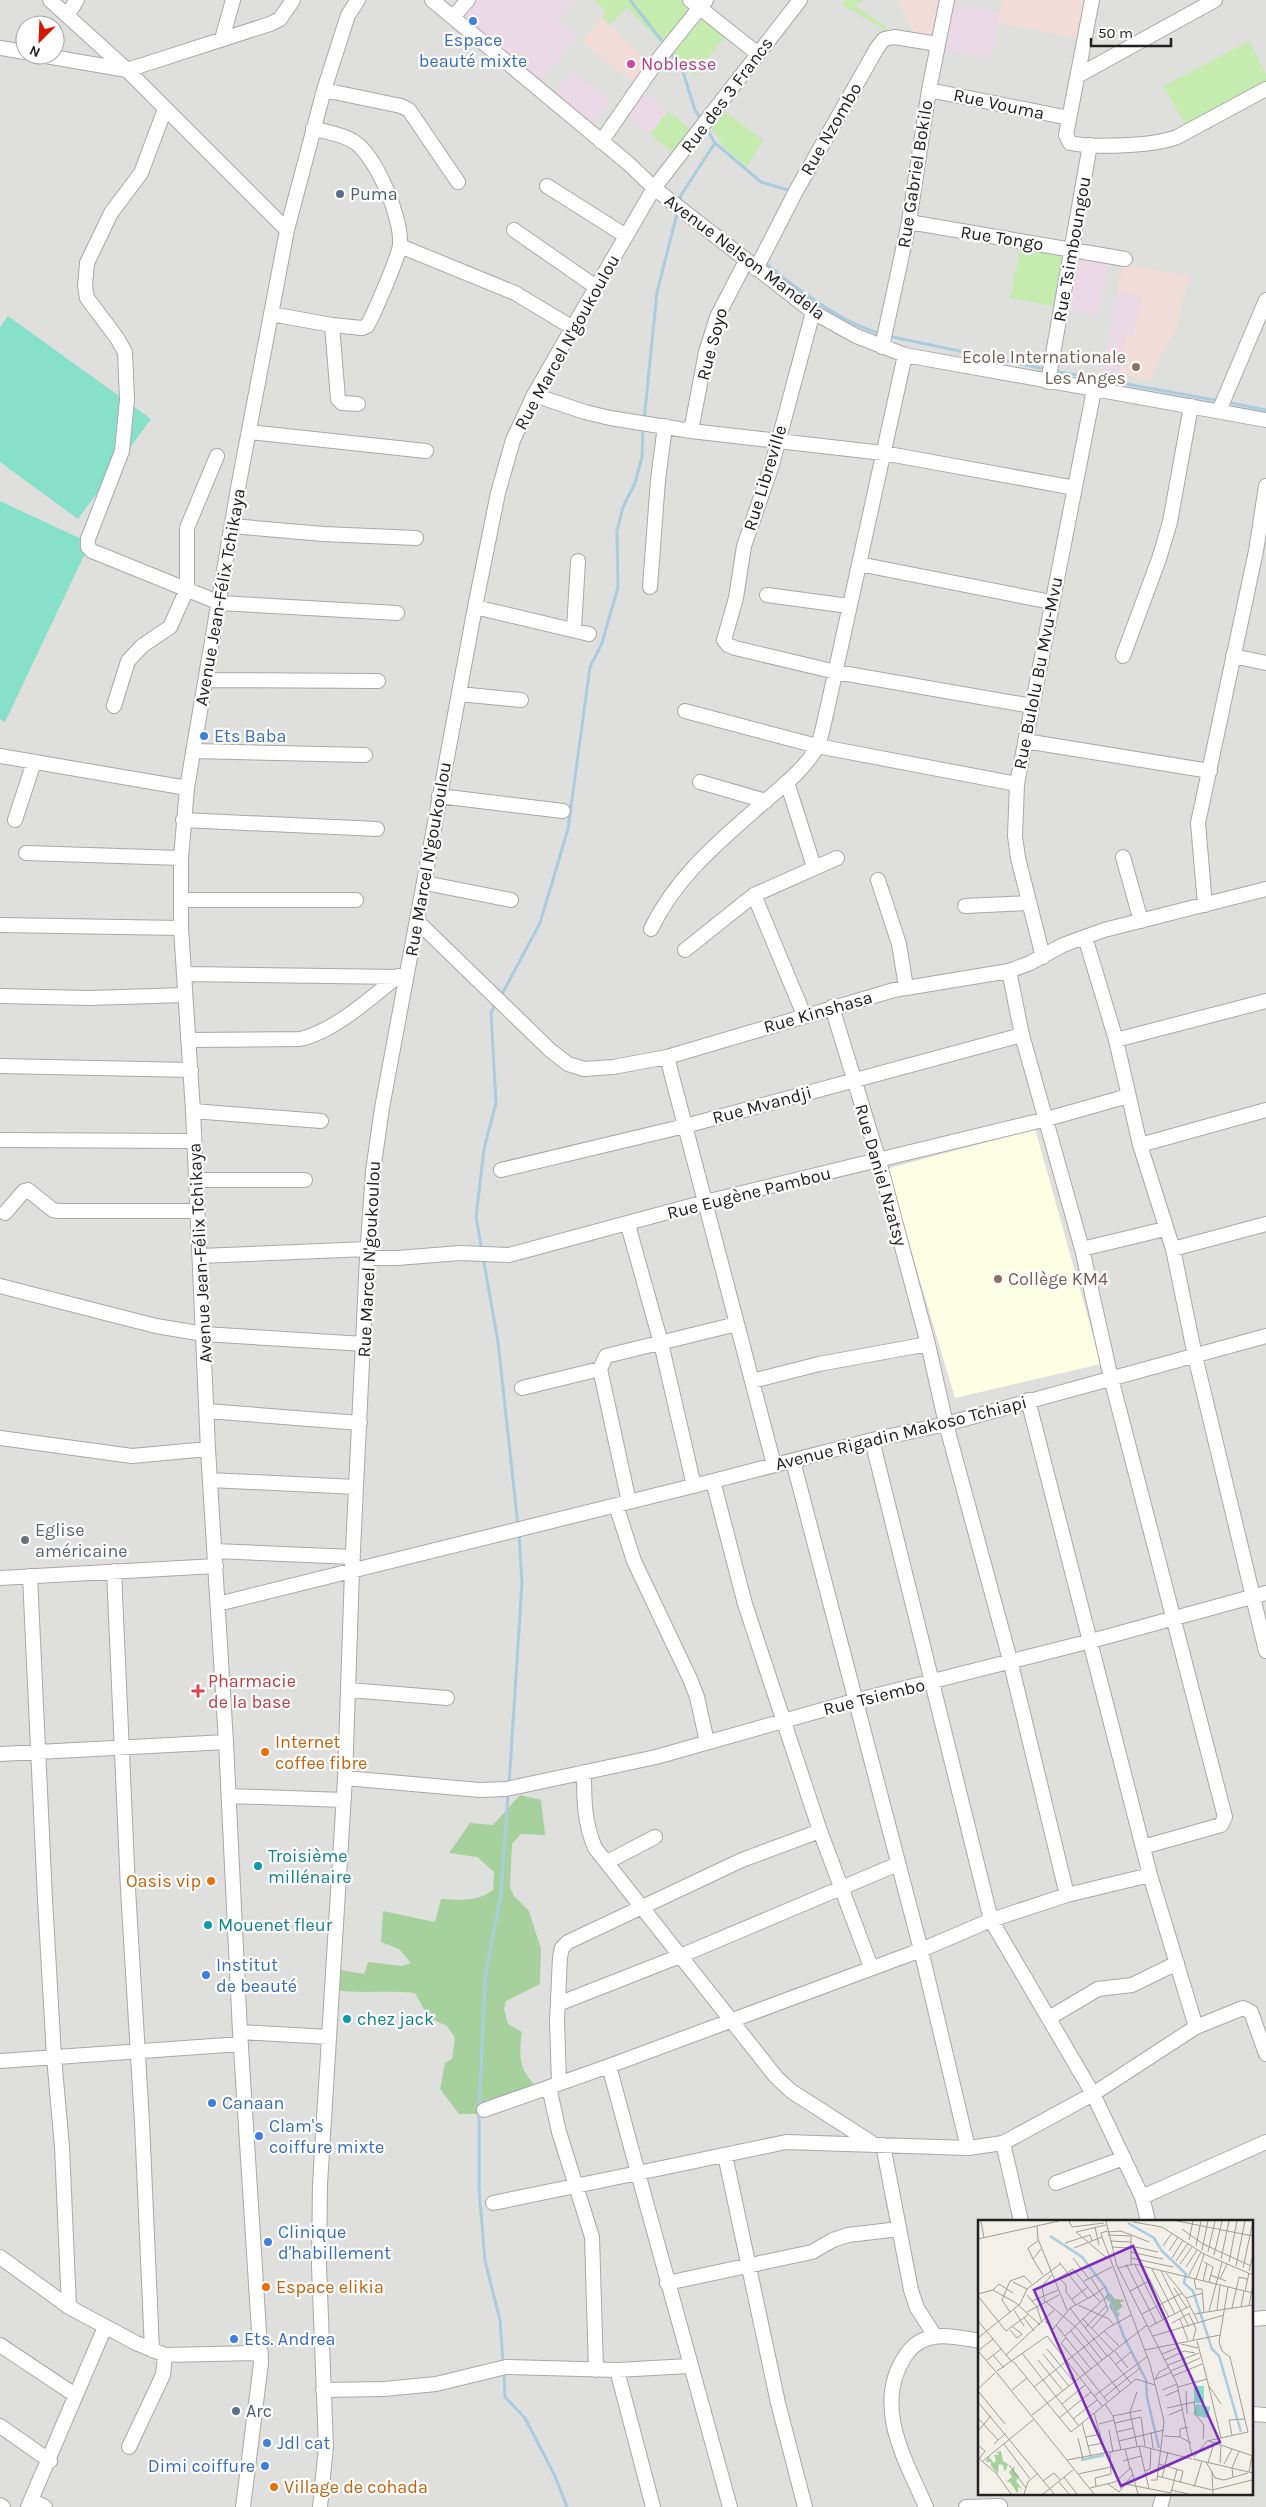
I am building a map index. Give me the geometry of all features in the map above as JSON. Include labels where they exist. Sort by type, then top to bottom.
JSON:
[{"type":"street","points":[[50,0],[127,70],[287,230]]},
{"type":"street","points":[[67,16],[77,0]]},
{"type":"street","points":[[222,40],[232,0]]},
{"type":"street","points":[[65,59],[127,70],[222,40],[280,19],[293,0]]},
{"type":"street","name":"Avenue Jean-Félix Tchikaya","points":[[346,0],[348,15]]},
{"type":"street","name":"Avenue Jean-Félix Tchikaya","points":[[243,2507],[260,2380],[261,2353],[241,2038],[226,1742],[208,1449],[208,1412],[191,1070],[181,928],[181,858],[183,820],[193,751],[232,526],[287,230],[312,128],[348,15],[358,0]]},
{"type":"street","name":"Avenue Nelson Mandela","points":[[432,0],[654,188],[751,265],[813,312],[856,336],[905,355],[1266,420]]},
{"type":"street","points":[[453,17],[468,0]]},
{"type":"street","name":"Rue des 3 Francs","points":[[654,188],[800,0]]},
{"type":"street","name":"Rue Gabriel Bokilo","points":[[882,347],[909,222],[929,90],[947,0]]},
{"type":"street","points":[[1092,0],[1079,75],[1066,134],[1068,140],[1074,144],[1162,142],[1191,130],[1266,89]]},
{"type":"street","points":[[1079,75],[1210,1]]},
{"type":"street","points":[[601,142],[699,3],[758,54]]},
{"type":"street","name":"Rue Nzombo","points":[[751,265],[884,39],[894,38],[938,44]]},
{"type":"street","points":[[0,48],[15,50]]},
{"type":"street","points":[[324,90],[401,106],[410,110],[458,182]]},
{"type":"street","name":"Rue Vouma","points":[[929,90],[1069,118]]},
{"type":"street","points":[[165,109],[141,173],[111,213],[87,263],[85,286],[87,298],[117,338],[124,352],[127,400],[122,451],[88,539],[88,547],[92,551],[220,603],[397,613]]},
{"type":"street","points":[[271,314],[332,326],[362,328],[367,326],[400,246],[400,231],[387,190],[364,152],[351,140],[312,128]]},
{"type":"street","name":"Rue Tsimboungou","points":[[1048,382],[1090,145]]},
{"type":"street","points":[[546,186],[626,236]]},
{"type":"street","name":"Rue Marcel N'goukoulou","points":[[320,2507],[326,2447],[319,2221],[344,1800],[352,1564],[367,1253],[373,1170],[402,977],[425,884],[439,796],[475,607],[501,484],[513,440],[534,395],[654,188]]},
{"type":"street","name":"Rue Tongo","points":[[909,222],[1125,259]]},
{"type":"street","points":[[514,230],[596,286]]},
{"type":"street","points":[[400,246],[515,293],[573,328]]},
{"type":"street","name":"Rue Soyo","points":[[691,431],[706,352],[717,317],[751,265]]},
{"type":"street","points":[[1219,411],[1266,300]]},
{"type":"street","name":"Rue Libreville","points":[[813,312],[778,440],[744,546],[734,604],[724,640],[728,645],[836,672]]},
{"type":"street","points":[[332,326],[338,399],[342,403],[358,404]]},
{"type":"street","points":[[650,929],[661,907],[676,887],[719,843],[788,782],[817,746],[836,672],[905,355]]},
{"type":"street","name":"Rue Bulolu Bu Mvu-Mvu","points":[[1043,957],[1022,879],[1016,836],[1017,784],[1051,602],[1094,390]]},
{"type":"street","points":[[534,395],[585,412],[691,431],[883,453],[1075,488]]},
{"type":"street","points":[[1123,656],[1159,560],[1170,522],[1191,406]]},
{"type":"street","points":[[650,587],[664,426]]},
{"type":"street","points":[[249,432],[426,451]]},
{"type":"street","points":[[114,706],[128,661],[142,646],[170,627],[187,590],[187,528],[217,456]]},
{"type":"street","points":[[1205,905],[1197,834],[1233,656],[1261,552],[1266,486]]},
{"type":"street","points":[[232,526],[323,534],[416,538]]},
{"type":"street","points":[[574,629],[578,561]]},
{"type":"street","points":[[859,564],[1051,602]]},
{"type":"street","points":[[767,595],[849,606]]},
{"type":"street","points":[[475,607],[589,634]]},
{"type":"street","points":[[1233,656],[1266,663]]},
{"type":"street","points":[[836,672],[1032,706]]},
{"type":"street","points":[[206,680],[378,681]]},
{"type":"street","points":[[459,694],[521,700]]},
{"type":"street","points":[[685,711],[817,746],[1017,784]]},
{"type":"street","points":[[1025,741],[1210,771]]},
{"type":"street","points":[[193,751],[365,755]]},
{"type":"street","points":[[0,756],[187,788]]},
{"type":"street","points":[[15,820],[34,762]]},
{"type":"street","points":[[700,782],[766,800]]},
{"type":"street","points":[[788,782],[814,867]]},
{"type":"street","points":[[439,796],[563,811]]},
{"type":"street","points":[[183,820],[377,829]]},
{"type":"street","points":[[26,853],[181,858]]},
{"type":"street","points":[[1123,857],[1141,921]]},
{"type":"street","points":[[685,950],[754,895],[837,858]]},
{"type":"street","points":[[878,880],[898,938],[906,987]]},
{"type":"street","points":[[425,884],[512,900]]},
{"type":"street","name":"Rue Kinshasa","points":[[417,921],[550,1050],[568,1064],[584,1069],[597,1069],[667,1057],[804,1015],[906,987],[1009,971],[1085,937],[1266,889]]},
{"type":"street","points":[[754,895],[804,1015]]},
{"type":"street","points":[[181,900],[356,900]]},
{"type":"street","points":[[965,906],[1029,903]]},
{"type":"street","points":[[0,925],[181,928]]},
{"type":"street","points":[[1085,937],[1116,1040],[1140,1145],[1165,1229],[1173,1249],[1195,1356],[1260,1594],[1266,1651]]},
{"type":"street","points":[[1009,971],[1022,1035],[1082,1249],[1111,1378],[1175,1619],[1225,1818],[1221,1825],[1143,1847]]},
{"type":"street","points":[[184,974],[402,977]]},
{"type":"street","points":[[188,1040],[300,1039],[311,1037],[402,977]]},
{"type":"street","points":[[0,996],[89,998],[185,995]]},
{"type":"street","points":[[1116,1040],[1266,1001]]},
{"type":"street","name":"Rue Daniel Nzatsy","points":[[832,1007],[879,1161],[928,1344],[946,1424],[1010,1660],[1067,1895]]},
{"type":"street","name":"Rue Mvandji","points":[[501,1170],[685,1126],[1022,1035]]},
{"type":"street","points":[[667,1057],[774,1466]]},
{"type":"street","points":[[0,1066],[191,1070]]},
{"type":"street","name":"Rue Eugène Pambou","points":[[200,1256],[367,1253],[397,1258],[460,1253],[509,1255],[628,1225],[705,1202],[1047,1119],[1128,1096]]},
{"type":"street","points":[[1140,1145],[1266,1110]]},
{"type":"street","points":[[193,1111],[321,1121]]},
{"type":"street","points":[[0,1140],[194,1141]]},
{"type":"street","points":[[196,1180],[305,1180]]},
{"type":"street","points":[[5,1213],[24,1191],[28,1190],[53,1210],[59,1211],[198,1211]]},
{"type":"street","points":[[1173,1249],[1266,1224]]},
{"type":"street","points":[[628,1225],[661,1343],[694,1486]]},
{"type":"street","points":[[1082,1249],[1165,1229]]},
{"type":"street","points":[[0,1286],[156,1326],[204,1334],[364,1344]]},
{"type":"street","points":[[706,1742],[699,1705],[690,1679],[634,1561],[622,1503],[600,1369],[606,1356],[737,1324]]},
{"type":"street","name":"Avenue Rigadin Makoso Tchiapi","points":[[218,1604],[352,1564],[535,1526],[872,1440],[946,1424],[1266,1336]]},
{"type":"street","points":[[752,1381],[791,1370],[928,1344]]},
{"type":"street","points":[[522,1388],[600,1369]]},
{"type":"street","points":[[1028,1400],[1150,1875],[1196,2027]]},
{"type":"street","points":[[208,1412],[360,1423]]},
{"type":"street","points":[[0,1438],[132,1456],[208,1449]]},
{"type":"street","points":[[872,1440],[991,1920],[1093,2094],[1142,2198],[1148,2220]]},
{"type":"street","points":[[793,1461],[854,1701],[921,1950],[968,2148]]},
{"type":"street","points":[[210,1480],[356,1487]]},
{"type":"street","points":[[713,1481],[745,1604],[783,1722],[820,1831],[871,1967]]},
{"type":"street","points":[[215,1550],[352,1564]]},
{"type":"street","points":[[0,1578],[216,1566]]},
{"type":"street","points":[[114,1571],[136,2051],[158,2352],[163,2375],[129,2447]]},
{"type":"street","points":[[30,1576],[54,2057],[61,2130],[69,2307]]},
{"type":"street","name":"Rue Tsiembo","points":[[345,1778],[480,1790],[506,1788],[656,1757],[854,1701],[932,1683],[1010,1660],[1175,1619],[1260,1594]]},
{"type":"street","points":[[349,1690],[447,1698]]},
{"type":"street","points":[[0,1754],[123,1749],[226,1742]]},
{"type":"street","points":[[584,1772],[584,1812],[588,1832],[595,1848],[730,2020],[776,2077],[791,2091],[878,2144],[899,2229],[904,2261],[917,2308],[935,2336]]},
{"type":"street","points":[[229,1796],[344,1800]]},
{"type":"street","points":[[596,2370],[592,2237],[582,2200],[575,2185],[554,2085],[562,1948],[568,1942],[742,1860],[820,1831]]},
{"type":"street","points":[[607,1862],[655,1837]]},
{"type":"street","points":[[558,2004],[680,1956],[898,1864]]},
{"type":"street","points":[[484,2110],[609,2066],[921,1950],[991,1920],[1067,1895],[1150,1875]]},
{"type":"street","points":[[1049,2018],[1098,1989],[1132,1985],[1177,1963]]},
{"type":"street","points":[[493,2203],[786,2142],[968,2148],[1003,2144],[1093,2094],[1196,2027],[1234,2010],[1246,2008],[1251,2012],[1266,2054]]},
{"type":"street","points":[[0,2061],[136,2051],[241,2038],[329,2037]]},
{"type":"street","points":[[609,2066],[730,2507]]},
{"type":"street","points":[[1142,2198],[1266,2142]]},
{"type":"street","points":[[1003,2144],[1021,2220]]},
{"type":"street","points":[[725,2155],[778,2403],[805,2507]]},
{"type":"street","points":[[1056,2183],[1124,2158]]},
{"type":"street","points":[[667,2283],[748,2264],[812,2252],[832,2240],[848,2235],[899,2229]]},
{"type":"street","points":[[0,2257],[69,2307],[105,2327],[158,2352],[261,2353]]},
{"type":"street","points":[[45,2507],[30,2503],[50,2460],[75,2395],[105,2327]]},
{"type":"street","points":[[926,2507],[896,2439],[891,2411],[896,2370],[906,2353],[918,2342],[935,2336],[978,2341]]},
{"type":"street","points":[[0,2346],[75,2395]]},
{"type":"street","points":[[323,2390],[384,2389],[428,2385],[506,2367],[617,2370],[690,2366]]},
{"type":"street","points":[[617,2370],[653,2507]]},
{"type":"street","points":[[0,2426],[50,2460]]},
{"type":"street","points":[[323,2490],[330,2507]]},
{"type":"street","points":[[1160,2507],[1164,2494]]},
{"type":"street","points":[[966,2507],[1000,2502]]},
{"type":"shaded area","points":[[0,0],[1266,0],[1266,2507],[0,2507]]},
{"type":"shaded area","points":[[475,0],[575,0],[556,20],[577,37],[540,81],[462,14]]},
{"type":"shaded area","points":[[898,0],[940,0],[933,35],[916,37]]},
{"type":"shaded area","points":[[1002,0],[1085,0],[1078,38],[998,23]]},
{"type":"shaded area","points":[[952,5],[1000,13],[992,58],[944,49]]},
{"type":"shaded area","points":[[603,18],[650,65],[636,85],[582,41]]},
{"type":"shaded area","points":[[573,71],[609,101],[593,125],[555,93]]},
{"type":"shaded area","points":[[642,90],[668,111],[650,134],[625,114]]},
{"type":"shaded area","points":[[1075,255],[1108,261],[1099,315],[1065,309]]},
{"type":"shaded area","points":[[1123,264],[1189,276],[1175,331],[1157,362],[1150,380],[1119,374],[1126,334],[1134,336],[1142,296],[1118,291]]},
{"type":"shaded area","points":[[1118,291],[1142,296],[1134,336],[1126,335],[1119,374],[1102,371]]},
{"type":"shaded area","name":"Collège KM4","points":[[1035,1129],[1101,1364],[955,1398],[887,1169]]},
{"type":"green space","points":[[595,0],[682,0],[693,9],[664,46],[627,7],[610,25],[603,18],[606,13]]},
{"type":"green space","points":[[846,0],[865,0],[854,5],[885,26],[889,32],[885,33],[882,28],[842,5]]},
{"type":"green space","points":[[700,14],[726,35],[694,76],[667,55]]},
{"type":"green space","points":[[1249,41],[1266,74],[1266,83],[1186,126],[1164,86]]},
{"type":"green space","points":[[721,109],[763,140],[747,167],[724,147],[709,124]]},
{"type":"green space","points":[[668,111],[694,132],[676,155],[650,134]]},
{"type":"green space","points":[[1021,245],[1065,253],[1058,307],[1010,298]]},
{"type":"green space","points":[[8,316],[151,419],[78,519],[0,462],[0,327]]},
{"type":"green space","points":[[0,501],[90,543],[5,722],[0,719]]},
{"type":"green space","points":[[520,1795],[541,1800],[545,1835],[521,1834],[512,1844],[510,1887],[514,1896],[529,1911],[541,1949],[540,1984],[506,2001],[504,2009],[508,2024],[522,2032],[520,2051],[524,2071],[540,2091],[485,2114],[459,2114],[440,2089],[445,2063],[452,2059],[455,2038],[447,2026],[429,2018],[415,1993],[333,1990],[335,1969],[364,1974],[368,1962],[402,1966],[411,1963],[399,1949],[381,1942],[383,1911],[435,1922],[441,1899],[462,1900],[481,1897],[493,1890],[494,1872],[477,1857],[449,1853],[470,1823],[493,1825]]},
{"type":"waterway","points":[[630,0],[665,45]]},
{"type":"waterway","points":[[670,52],[683,72],[695,110],[702,121]]},
{"type":"waterway","points":[[706,128],[715,143],[761,182],[791,191]]},
{"type":"waterway","points":[[680,202],[681,195],[715,143]]},
{"type":"waterway","points":[[644,421],[657,292],[678,210]]},
{"type":"waterway","points":[[764,262],[789,283],[836,314],[882,334]]},
{"type":"waterway","points":[[888,336],[1045,369]]},
{"type":"waterway","points":[[1054,371],[1220,401]]},
{"type":"waterway","points":[[1226,402],[1266,410]]},
{"type":"waterway","points":[[501,996],[540,923],[568,829],[590,667],[602,643],[618,587],[617,531],[623,507],[635,483],[642,457],[643,427]]},
{"type":"waterway","points":[[482,1251],[476,1217],[484,1149],[496,1103],[491,1013],[496,1003]]},
{"type":"waterway","points":[[483,1257],[498,1342],[518,1526]]},
{"type":"waterway","points":[[509,1785],[522,1583],[519,1534]]},
{"type":"waterway","points":[[503,2363],[500,2320],[485,2261],[479,2188],[479,2114],[485,1978],[501,1894],[508,1794]]},
{"type":"waterway","points":[[504,2372],[505,2397],[525,2418],[555,2476],[567,2507]]},
{"type":"place","name":"Espace beauté mixte","points":[[473,21]]},
{"type":"place","name":"Noblesse","points":[[631,64]]},
{"type":"place","name":"Puma","points":[[340,194]]},
{"type":"place","name":"Ecole Internationale Les Anges","points":[[1136,367]]},
{"type":"place","name":"Ets Baba","points":[[204,736]]},
{"type":"place","name":"Collège KM4","points":[[998,1279]]},
{"type":"place","name":"Eglise américaine","points":[[25,1540]]},
{"type":"place","name":"Pharmacie de la base","points":[[198,1691]]},
{"type":"place","name":"Internet coffee fibre","points":[[265,1752]]},
{"type":"place","name":"Troisième millénaire","points":[[258,1866]]},
{"type":"place","name":"Oasis vip","points":[[211,1881]]},
{"type":"place","name":"Mouenet fleur","points":[[208,1925]]},
{"type":"place","name":"Institut de beauté","points":[[206,1975]]},
{"type":"place","name":"chez jack","points":[[347,2019]]},
{"type":"place","name":"Canaan","points":[[212,2103]]},
{"type":"place","name":"Clam's coiffure mixte","points":[[259,2136]]},
{"type":"place","name":"Clinique d'habillement","points":[[268,2242]]},
{"type":"place","name":"Espace elikia","points":[[266,2287]]},
{"type":"place","name":"Ets. Andrea","points":[[234,2339]]},
{"type":"place","name":"Arc","points":[[236,2411]]},
{"type":"place","name":"Jdl cat","points":[[267,2443]]},
{"type":"place","name":"Dimi coiffure","points":[[265,2466]]},
{"type":"place","name":"Village de cohada","points":[[274,2487]]}]
